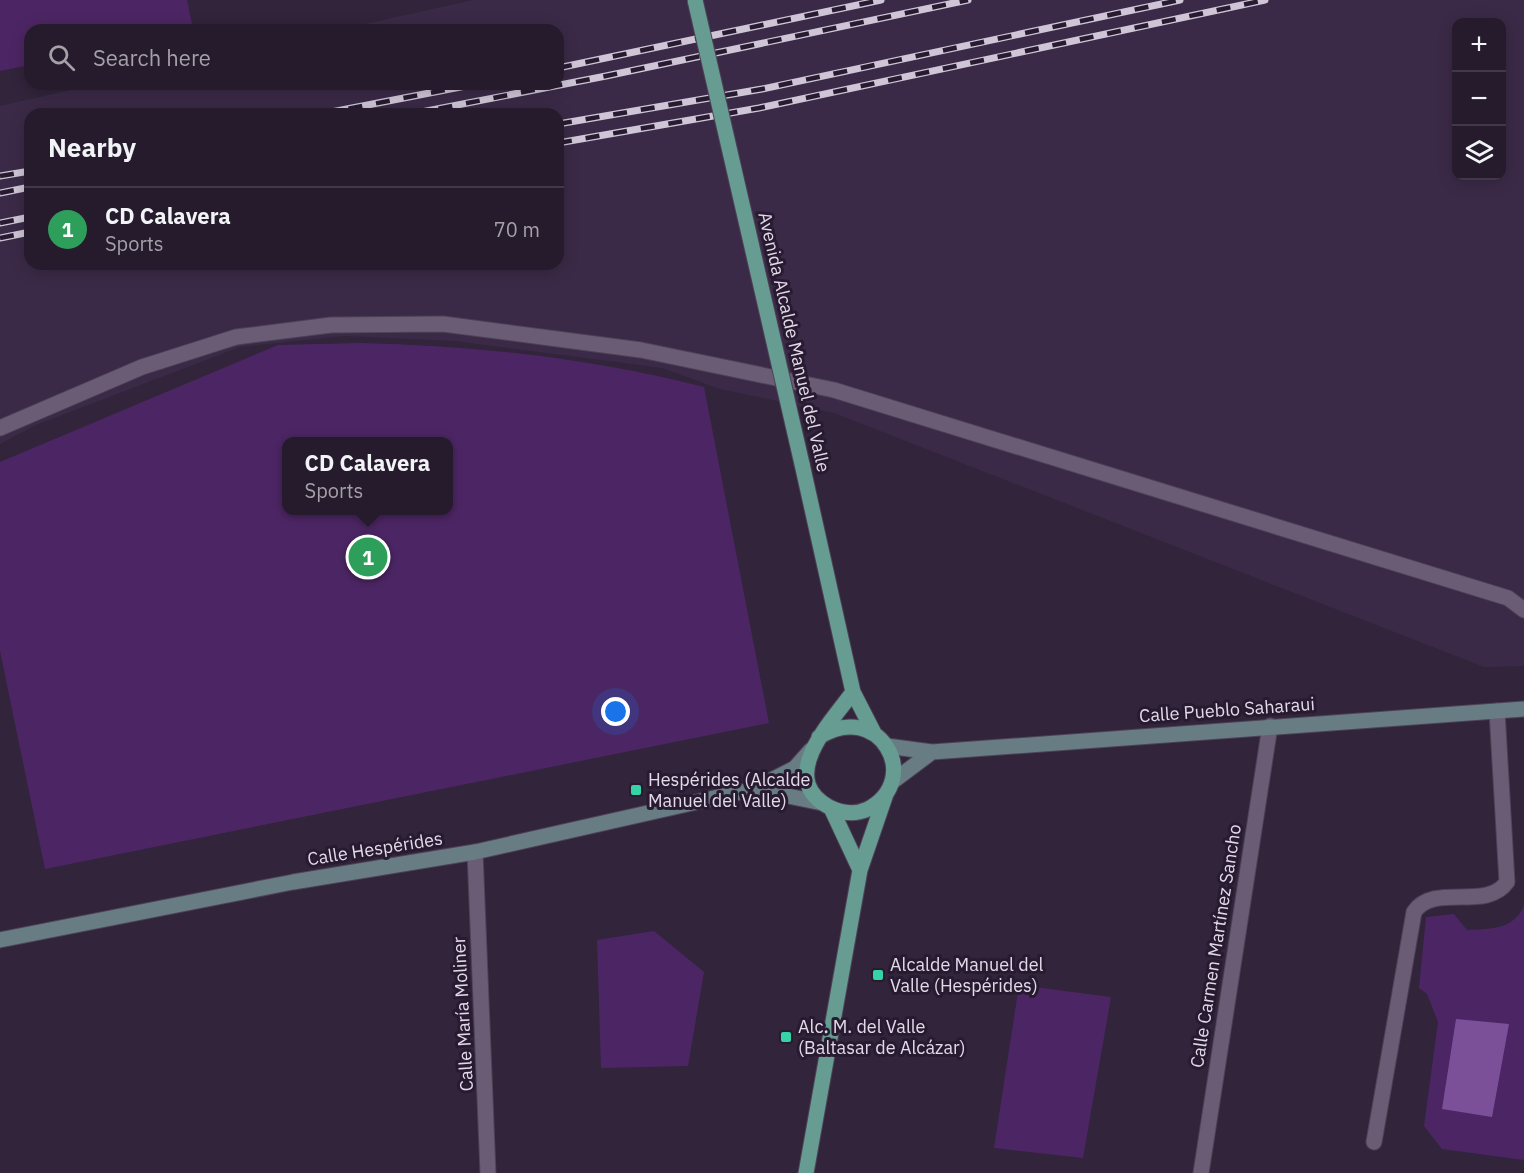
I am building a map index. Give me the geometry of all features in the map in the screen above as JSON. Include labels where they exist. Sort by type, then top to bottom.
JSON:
[{"type":"main road","name":"Avenida Alcalde Manuel del Valle","points":[[695,0],[853,692],[874,733]]},
{"type":"main road","points":[[853,692],[815,744],[807,778],[812,792],[827,805],[850,813],[864,811],[889,788]]},
{"type":"main road","points":[[806,1173],[860,870],[889,788],[893,768],[887,746],[874,733],[861,727],[846,726],[832,730],[815,744]]},
{"type":"main road","points":[[827,805],[860,870]]},
{"type":"street","points":[[0,428],[142,367],[236,337],[331,326],[443,324],[641,350],[834,390],[1508,598],[1524,610]]},
{"type":"street","name":"Calle Pueblo Saharaui","points":[[887,746],[932,752],[1524,709]]},
{"type":"street","points":[[1374,1142],[1414,912],[1419,904],[1429,900],[1489,896],[1501,891],[1508,882],[1497,711]]},
{"type":"street","name":"Calle Carmen Martínez Sancho","points":[[1201,1173],[1270,726]]},
{"type":"street","name":"Calle Hespérides","points":[[0,940],[293,882],[475,852],[754,789],[795,768],[815,744]]},
{"type":"street","points":[[889,788],[932,752]]},
{"type":"street","name":"Calle Hespérides","points":[[754,789],[827,805]]},
{"type":"street","name":"Calle María Moliner","points":[[475,852],[488,1173]]},
{"type":"shaded area","points":[[0,0],[187,0],[192,24],[24,24],[24,66],[0,71]]},
{"type":"shaded area","points":[[473,0],[1524,0],[1524,666],[1484,667],[834,413],[720,389],[662,368],[455,341],[344,336],[240,347],[36,425],[0,444],[0,106],[71,90],[564,90],[564,24],[365,24]]},
{"type":"shaded area","points":[[361,343],[448,347],[534,355],[619,368],[704,387],[769,723],[45,869],[0,651],[0,462],[278,345]]},
{"type":"shaded area","points":[[1524,906],[1524,1160],[1442,1149],[1424,1126],[1438,1022],[1427,994],[1419,988],[1426,917],[1454,914],[1467,930],[1492,928],[1514,920]]},
{"type":"shaded area","points":[[654,931],[704,972],[688,1066],[601,1068],[597,940]]},
{"type":"shaded area","points":[[1019,985],[1111,997],[1083,1158],[994,1148]]},
{"type":"shaded area","points":[[1456,1019],[1509,1024],[1492,1117],[1442,1109]]},
{"type":"railway","points":[[564,67],[881,0]]},
{"type":"railway","points":[[564,84],[968,0]]},
{"type":"railway","points":[[564,123],[762,89],[1180,0]]},
{"type":"railway","points":[[564,142],[759,108],[1265,0]]},
{"type":"railway","points":[[352,108],[445,90]]},
{"type":"railway","points":[[442,108],[534,90]]},
{"type":"railway","points":[[0,176],[24,172]]},
{"type":"railway","points":[[0,193],[24,188]]},
{"type":"railway","points":[[0,223],[24,218]]},
{"type":"railway","points":[[0,238],[24,233]]},
{"type":"place","name":"CD Calavera","points":[[368,557]]},
{"type":"place","name":"Hespérides (Alcalde Manuel del Valle)","points":[[636,790]]},
{"type":"place","name":"Alcalde Manuel del Valle (Hespérides)","points":[[878,975]]},
{"type":"place","name":"Alc. M. del Valle (Baltasar de Alcázar)","points":[[786,1037]]}]
